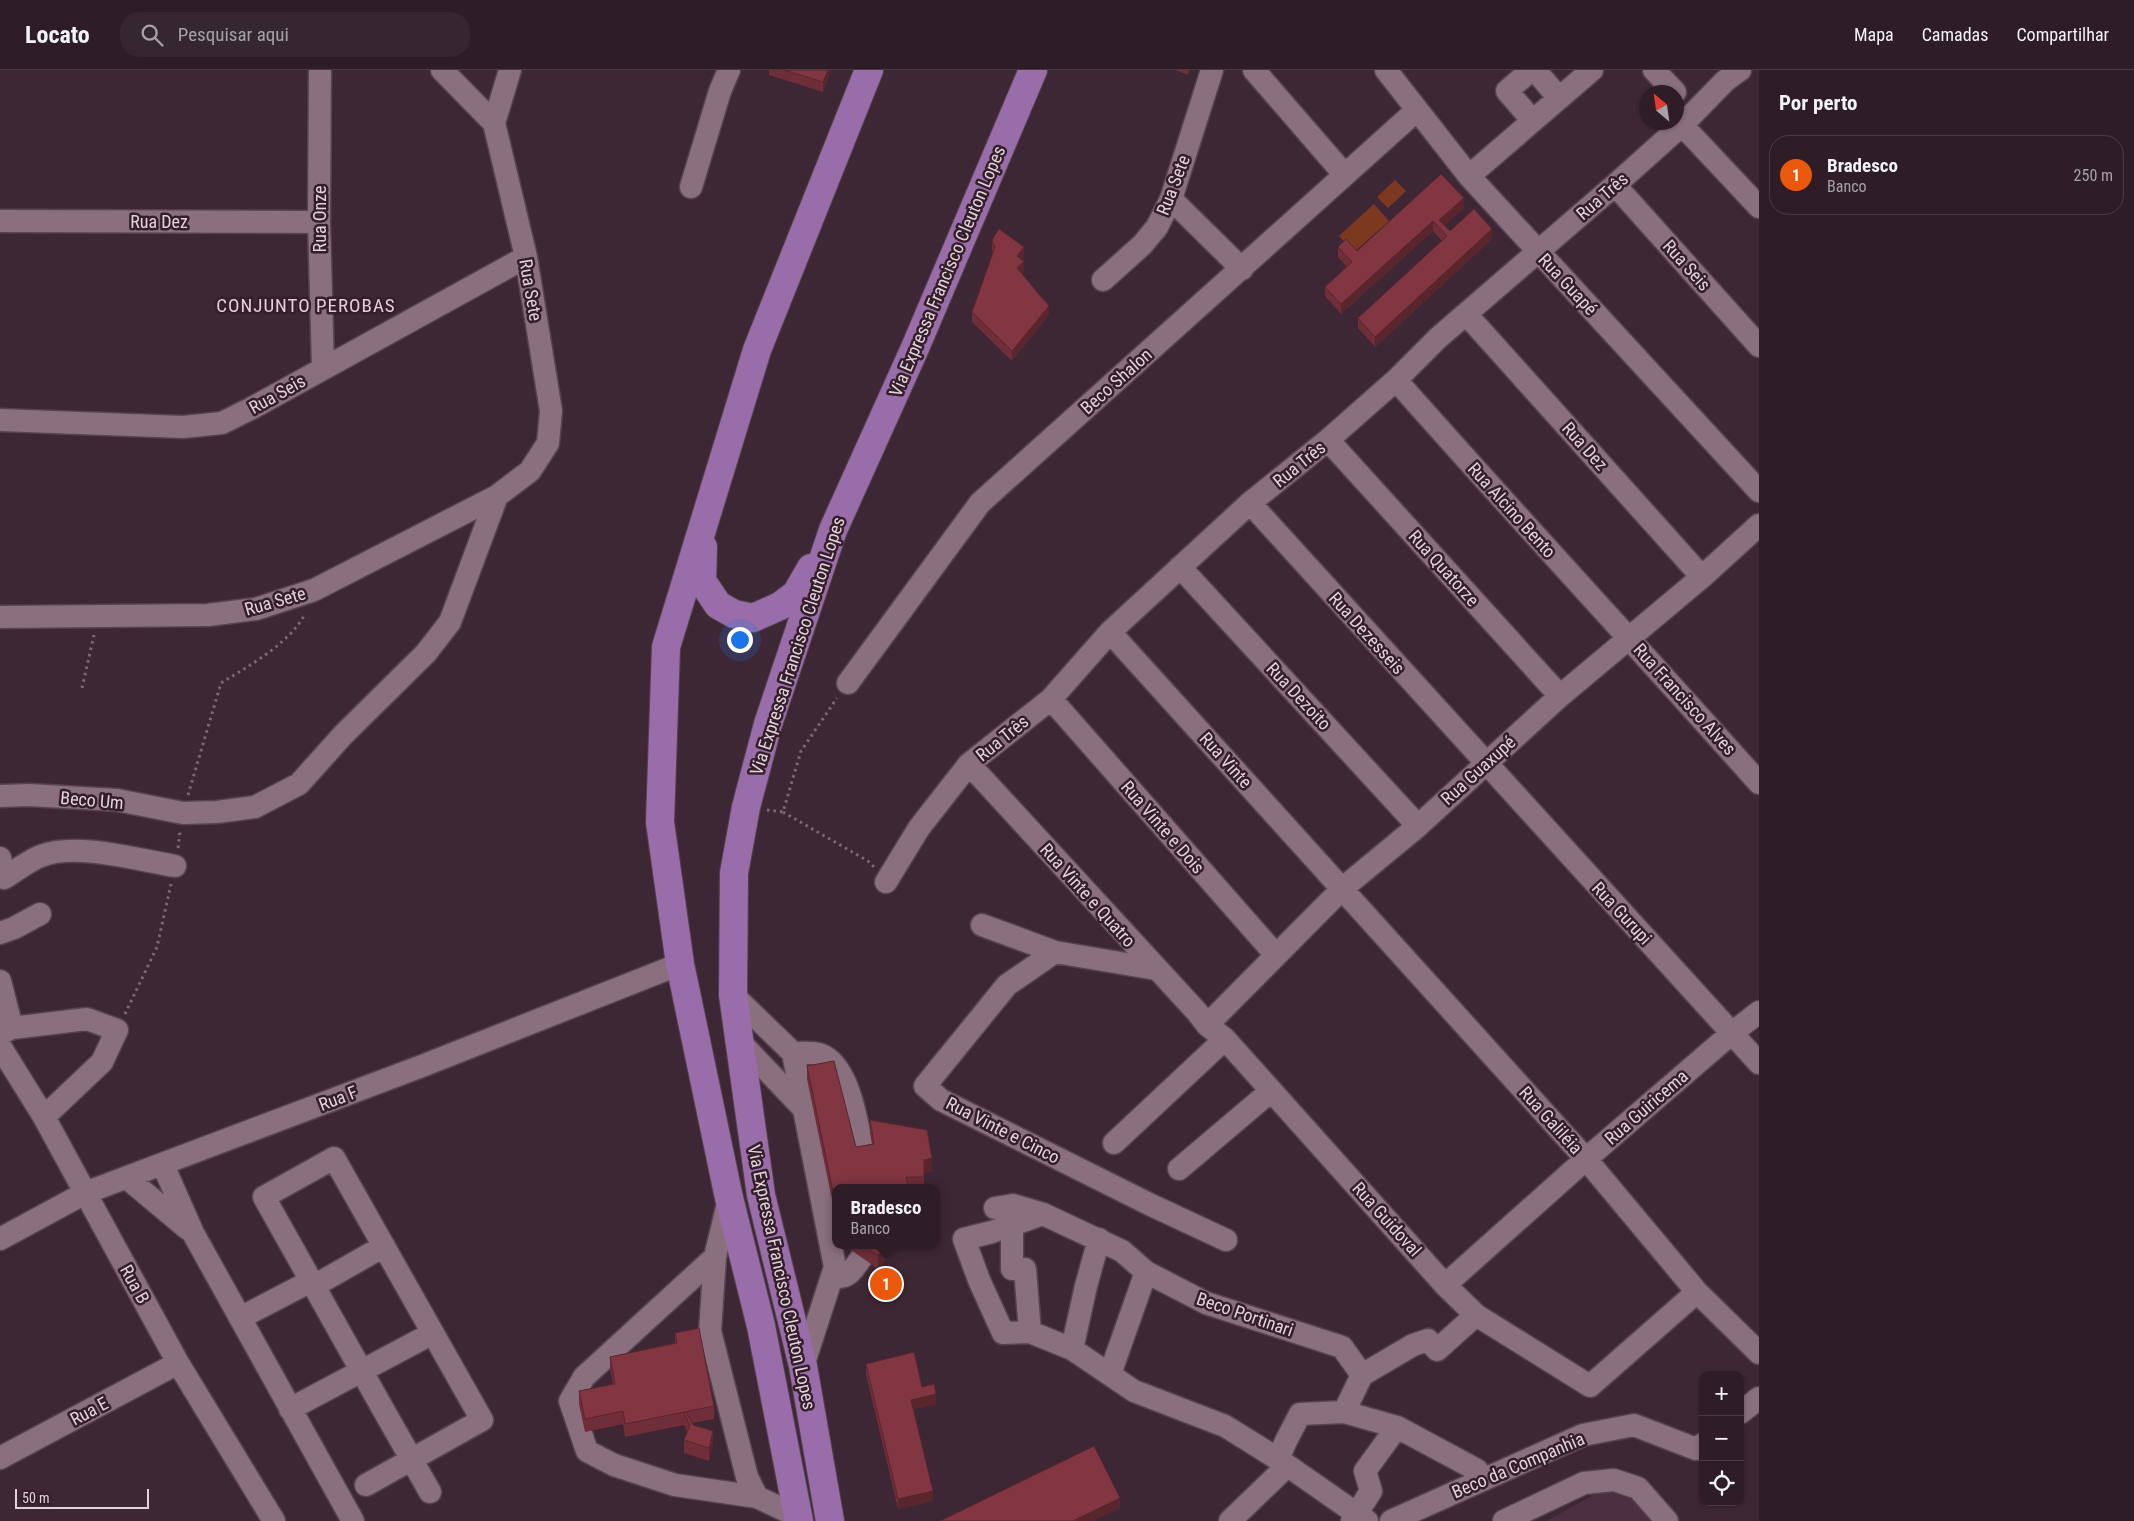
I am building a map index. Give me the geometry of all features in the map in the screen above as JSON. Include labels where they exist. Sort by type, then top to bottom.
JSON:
[{"type":"highway","name":"Via Expressa Francisco Cleuton Lopes","points":[[799,1519],[761,1326],[730,1198],[680,964],[660,822],[666,647],[757,350],[869,70]]},
{"type":"highway","name":"Via Expressa Francisco Cleuton Lopes","points":[[830,1521],[802,1366],[761,1195],[733,994],[734,873],[746,807],[768,724],[833,530],[915,348],[1033,70]]},
{"type":"highway","points":[[704,521],[702,581],[718,605],[734,614],[753,618],[780,606],[796,594],[833,530]]},
{"type":"street","name":"Rua Onze","points":[[320,70],[318,222],[323,368]]},
{"type":"street","points":[[442,70],[494,124],[510,70]]},
{"type":"street","points":[[691,187],[720,91],[729,70]]},
{"type":"street","name":"Rua Sete","points":[[1103,280],[1142,245],[1156,227],[1171,199],[1212,70]]},
{"type":"street","points":[[1254,70],[1344,174]]},
{"type":"street","name":"Rua Guapé","points":[[1386,70],[1469,176],[1759,492]]},
{"type":"street","points":[[1533,120],[1507,91],[1533,70],[1559,98]]},
{"type":"street","points":[[1469,176],[1592,70]]},
{"type":"street","points":[[1654,70],[1668,85]]},
{"type":"street","name":"Rua Três","points":[[886,882],[919,828],[970,764],[1050,699],[1110,632],[1250,503],[1328,440],[1396,380],[1438,338],[1467,315],[1615,185],[1688,119],[1725,81],[1740,70]]},
{"type":"street","name":"Beco Shalon","points":[[848,683],[980,503],[1417,110]]},
{"type":"street","points":[[1684,110],[1688,119],[1759,207]]},
{"type":"street","name":"Rua Sete","points":[[0,617],[208,615],[256,610],[314,590],[497,496],[530,471],[548,443],[551,428],[551,411],[526,257],[494,124]]},
{"type":"street","name":"Rua Seis","points":[[1615,185],[1759,346]]},
{"type":"street","points":[[1171,199],[1242,269]]},
{"type":"street","name":"Rua Dez","points":[[0,221],[318,222]]},
{"type":"street","name":"Rua Seis","points":[[0,420],[183,427],[222,423],[526,257]]},
{"type":"street","name":"Rua Dez","points":[[1467,315],[1702,577]]},
{"type":"street","name":"Rua Alcino Bento","points":[[1396,380],[1504,502],[1630,638]]},
{"type":"street","name":"Rua Quatorze","points":[[1328,440],[1560,696]]},
{"type":"street","name":"Beco Um","points":[[0,796],[30,795],[117,800],[183,813],[217,812],[255,807],[298,784],[343,735],[426,652],[450,622],[497,496]]},
{"type":"street","name":"Rua Dezesseis","points":[[1250,503],[1485,763]]},
{"type":"street","name":"Rua Guaxupé","points":[[1206,1025],[1343,888],[1418,826],[1560,696],[1702,577],[1759,525]]},
{"type":"street","name":"Rua Dezoito","points":[[1180,567],[1418,826]]},
{"type":"street","name":"Rua Vinte","points":[[1110,632],[1343,888]]},
{"type":"street","name":"Rua Francisco Alves","points":[[1630,638],[1759,783]]},
{"type":"street","name":"Rua Vinte e Dois","points":[[1050,699],[1275,954]]},
{"type":"street","name":"Rua Gurupi","points":[[1485,763],[1759,1063]]},
{"type":"street","name":"Rua Vinte e Quatro","points":[[970,764],[1156,969],[1198,1012],[1206,1025]]},
{"type":"street","points":[[0,858],[4,878],[39,856],[58,851],[90,852],[175,866]]},
{"type":"street","name":"Rua Galiléia","points":[[1343,888],[1586,1159],[1698,1292],[1759,1353]]},
{"type":"street","points":[[0,933],[40,914]]},
{"type":"street","points":[[982,925],[1055,952],[1156,969]]},
{"type":"street","name":"Rua Vinte e Cinco","points":[[1055,952],[1007,985],[925,1086],[940,1100],[1149,1204],[1226,1240]]},
{"type":"street","name":"Rua F","points":[[0,1239],[85,1194],[422,1066],[680,964]]},
{"type":"street","name":"Rua B","points":[[0,981],[4,1036],[44,1117],[178,1363],[274,1521]]},
{"type":"street","points":[[733,994],[793,1053],[835,1267],[802,1366]]},
{"type":"street","name":"Rua Guiricema","points":[[1445,1285],[1732,1032],[1759,1012]]},
{"type":"street","points":[[4,1036],[87,1019],[117,1030],[102,1062],[44,1117]]},
{"type":"street","name":"Rua Guidoval","points":[[1206,1025],[1225,1039],[1445,1285],[1476,1315],[1590,1386],[1698,1292]]},
{"type":"street","points":[[1114,1143],[1225,1039]]},
{"type":"street","points":[[739,1041],[803,1108]]},
{"type":"street","points":[[793,1053],[817,1054],[828,1058],[841,1076],[852,1099],[864,1158]]},
{"type":"street","points":[[1179,1169],[1271,1091]]},
{"type":"street","points":[[366,1485],[412,1459],[482,1420],[334,1158],[264,1197],[412,1459],[430,1492]]},
{"type":"street","points":[[163,1165],[193,1233],[353,1521]]},
{"type":"street","points":[[126,1178],[193,1233]]},
{"type":"street","points":[[730,1198],[715,1257],[710,1331],[747,1477],[757,1497]]},
{"type":"street","name":"Beco Portinari","points":[[995,1208],[1013,1205],[1043,1214],[1122,1251],[1146,1272],[1206,1303],[1342,1347],[1362,1376]]},
{"type":"street","points":[[1043,1214],[1012,1226],[964,1239],[979,1280],[1003,1333],[1030,1332],[1072,1349],[1134,1391],[1225,1426],[1282,1463],[1359,1518],[1371,1491],[1365,1472],[1397,1426]]},
{"type":"street","points":[[1012,1226],[1012,1269],[1025,1269],[1030,1332]]},
{"type":"street","points":[[1072,1349],[1099,1239]]},
{"type":"street","points":[[240,1318],[384,1246]]},
{"type":"street","points":[[715,1257],[584,1377],[570,1401],[587,1451],[614,1465],[675,1485],[757,1497],[799,1519]]},
{"type":"street","points":[[832,1277],[842,1278],[849,1275],[862,1257]]},
{"type":"street","points":[[1110,1374],[1146,1272]]},
{"type":"street","points":[[1344,1412],[1362,1376],[1413,1345],[1428,1340],[1437,1350],[1476,1315]]},
{"type":"street","points":[[290,1409],[433,1333]]},
{"type":"street","name":"Rua E","points":[[0,1458],[178,1363]]},
{"type":"street","points":[[1744,1410],[1759,1398]]},
{"type":"street","points":[[1230,1521],[1282,1463],[1286,1441],[1300,1414],[1344,1412],[1397,1426],[1477,1470],[1483,1479]]},
{"type":"street","name":"Beco da Companhia","points":[[1391,1521],[1583,1435],[1634,1425],[1699,1447]]},
{"type":"street","points":[[1504,1521],[1584,1483],[1614,1480],[1638,1488],[1667,1521]]},
{"type":"path","points":[[82,688],[98,616]]},
{"type":"path","points":[[783,812],[801,751],[848,683]]},
{"type":"path","points":[[746,807],[783,812],[868,861],[886,882]]},
{"type":"shaded area","points":[[1395,180],[1406,191],[1388,208],[1377,197]]},
{"type":"shaded area","points":[[1374,204],[1389,221],[1354,252],[1339,236]]},
{"type":"shaded area","points":[[1621,1480],[1676,1521],[1546,1521]]},
{"type":"building","points":[[784,70],[828,70],[823,82]]},
{"type":"building","points":[[1441,174],[1464,198],[1439,220],[1450,231],[1474,209],[1492,229],[1375,337],[1358,318],[1447,236],[1433,221],[1341,304],[1325,287],[1352,262],[1338,247],[1346,239],[1357,251]]},
{"type":"building","points":[[999,229],[1024,247],[1017,256],[1024,262],[1017,268],[1049,306],[1012,351],[972,312],[995,247],[992,240]]},
{"type":"building","points":[[834,1061],[856,1147],[874,1144],[870,1120],[927,1130],[932,1158],[924,1160],[924,1177],[906,1177],[908,1184],[832,1184],[832,1187],[807,1066]]},
{"type":"building","points":[[868,1249],[884,1249],[878,1256]]},
{"type":"building","points":[[699,1328],[714,1406],[625,1424],[623,1411],[585,1419],[579,1391],[615,1384],[610,1357],[677,1343],[675,1333]]},
{"type":"building","points":[[914,1352],[922,1387],[934,1384],[936,1394],[911,1400],[933,1491],[898,1499],[866,1364]]},
{"type":"building","points":[[686,1412],[693,1425],[713,1431],[709,1448],[684,1440],[690,1425],[684,1413]]},
{"type":"building","points":[[1094,1446],[1120,1498],[1073,1521],[940,1521]]},
{"type":"place","name":"Bradesco","points":[[886,1284]]},
{"type":"district","name":"CONJUNTO PEROBAS","points":[[306,305]]}]
